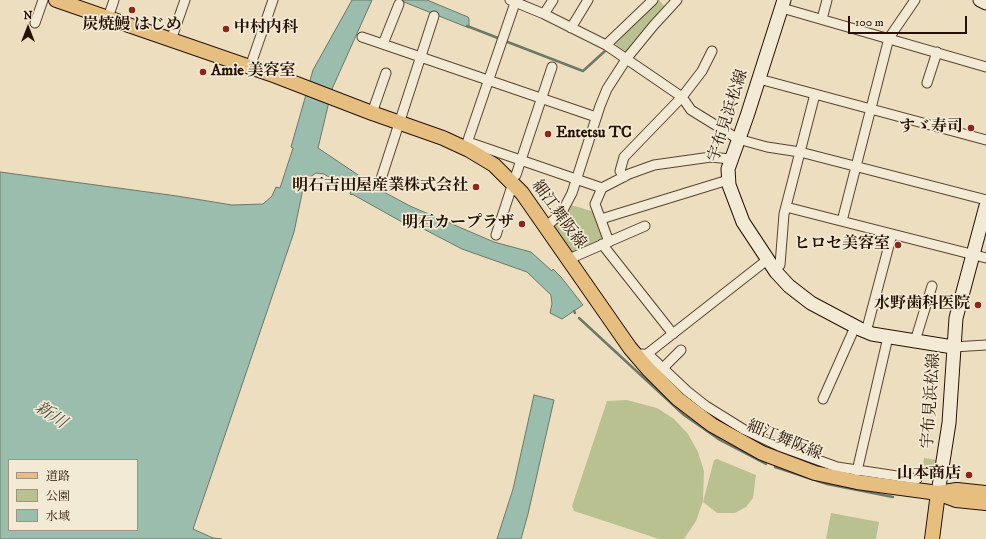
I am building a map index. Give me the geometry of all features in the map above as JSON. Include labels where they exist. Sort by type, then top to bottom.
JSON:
[{"type":"main road","name":"細江舞阪線","points":[[56,0],[250,67],[372,113],[466,145],[516,180],[546,227],[642,355],[658,380],[689,408],[724,433],[762,453],[788,464],[829,476],[938,493]]},
{"type":"main road","points":[[980,0],[986,3]]},
{"type":"main road","name":"宇布見浜松線","points":[[783,4],[759,79],[730,159],[728,180],[743,222],[771,265],[789,286],[803,298],[860,329],[888,337],[953,347],[949,423],[938,493]]},
{"type":"main road","points":[[953,347],[958,312],[986,206]]},
{"type":"main road","points":[[938,493],[957,490],[986,493]]},
{"type":"main road","points":[[938,493],[956,500],[986,503]]},
{"type":"main road","points":[[932,539],[938,493]]},
{"type":"street","points":[[35,23],[44,0]]},
{"type":"street","points":[[108,18],[114,0]]},
{"type":"street","points":[[171,40],[185,0]]},
{"type":"street","points":[[250,67],[273,0]]},
{"type":"street","points":[[544,14],[553,0]]},
{"type":"street","points":[[571,28],[588,0]]},
{"type":"street","points":[[606,45],[653,0]]},
{"type":"street","points":[[546,227],[557,218],[566,206],[605,93],[627,58],[677,0]]},
{"type":"street","points":[[822,19],[827,0]]},
{"type":"street","points":[[842,221],[889,38],[915,0]]},
{"type":"street","points":[[602,188],[521,160],[466,145],[513,1],[544,14],[606,45],[682,97],[691,110],[738,139],[767,147],[800,152],[986,200]]},
{"type":"street","points":[[383,44],[399,4]]},
{"type":"street","points":[[783,4],[822,19],[986,67]]},
{"type":"street","points":[[380,182],[434,16]]},
{"type":"street","points":[[362,37],[596,116]]},
{"type":"street","points":[[624,177],[620,170],[624,156],[682,97],[702,71],[712,51]]},
{"type":"street","points":[[927,83],[937,52]]},
{"type":"street","points":[[496,235],[511,189],[516,180],[521,160],[552,67]]},
{"type":"street","points":[[372,113],[386,73]]},
{"type":"street","points":[[759,79],[986,140]]},
{"type":"street","points":[[815,94],[786,207],[780,265],[771,265],[642,355],[663,368],[693,397],[743,429],[798,455],[857,471],[916,479]]},
{"type":"street","points":[[673,334],[606,243],[601,220],[595,204],[602,188],[654,165],[711,157],[730,159]]},
{"type":"street","points":[[601,220],[728,180]]},
{"type":"street","points":[[786,207],[986,258]]},
{"type":"street","points":[[569,259],[645,226]]},
{"type":"street","points":[[823,399],[860,329],[892,234]]},
{"type":"street","points":[[915,341],[932,286]]},
{"type":"street","points":[[857,471],[888,337]]},
{"type":"street","points":[[953,347],[986,346]]},
{"type":"street","points":[[663,368],[681,350]]},
{"type":"green space","points":[[659,0],[666,8],[630,51],[625,51],[616,45],[615,42]]},
{"type":"green space","points":[[571,205],[595,212],[606,240],[574,254],[554,226]]},
{"type":"green space","points":[[627,400],[657,408],[674,419],[688,434],[698,452],[704,471],[703,501],[696,521],[684,539],[659,539],[574,511],[572,506],[607,401]]},
{"type":"green space","points":[[924,458],[938,460],[936,467],[928,474],[922,471]]},
{"type":"green space","points":[[717,459],[756,475],[753,498],[746,507],[735,513],[717,513],[703,502],[714,460]]},
{"type":"green space","points":[[831,513],[879,522],[876,539],[826,539]]},
{"type":"water","name":"新川","points":[[352,0],[372,0],[332,89],[318,148],[382,191],[410,206],[494,242],[531,252],[561,277],[583,305],[562,319],[550,313],[552,304],[551,295],[527,272],[462,249],[416,225],[402,222],[352,194],[351,195],[351,191],[324,174],[316,173],[310,177],[303,189],[294,232],[193,529],[213,538],[222,539],[0,539],[0,172],[232,205],[263,204],[272,196],[276,187],[280,188],[293,148],[291,147],[313,70]]},
{"type":"water","points":[[399,0],[427,0],[468,17],[469,28]]},
{"type":"water","points":[[534,395],[554,400],[528,514],[521,539],[497,539],[513,489]]},
{"type":"waterway","points":[[467,26],[498,38]]},
{"type":"waterway","points":[[505,41],[583,71],[605,51]]},
{"type":"waterway","points":[[579,318],[684,415],[720,440],[766,464]]},
{"type":"waterway","points":[[775,467],[827,484],[893,497]]},
{"type":"place","name":"炭焼鰻 はじめ","points":[[132,10]]},
{"type":"place","name":"中村内科","points":[[226,29]]},
{"type":"place","name":"Amie 美容室","points":[[203,72]]},
{"type":"place","name":"すゞ寿司","points":[[971,128]]},
{"type":"place","name":"Entetsu TC","points":[[548,134]]},
{"type":"place","name":"明石吉田屋産業株式会社","points":[[476,187]]},
{"type":"place","name":"明石カープラザ","points":[[522,224]]},
{"type":"place","name":"ヒロセ美容室","points":[[898,245]]},
{"type":"place","name":"水野歯科医院","points":[[978,305]]},
{"type":"place","name":"山本商店","points":[[969,475]]}]
